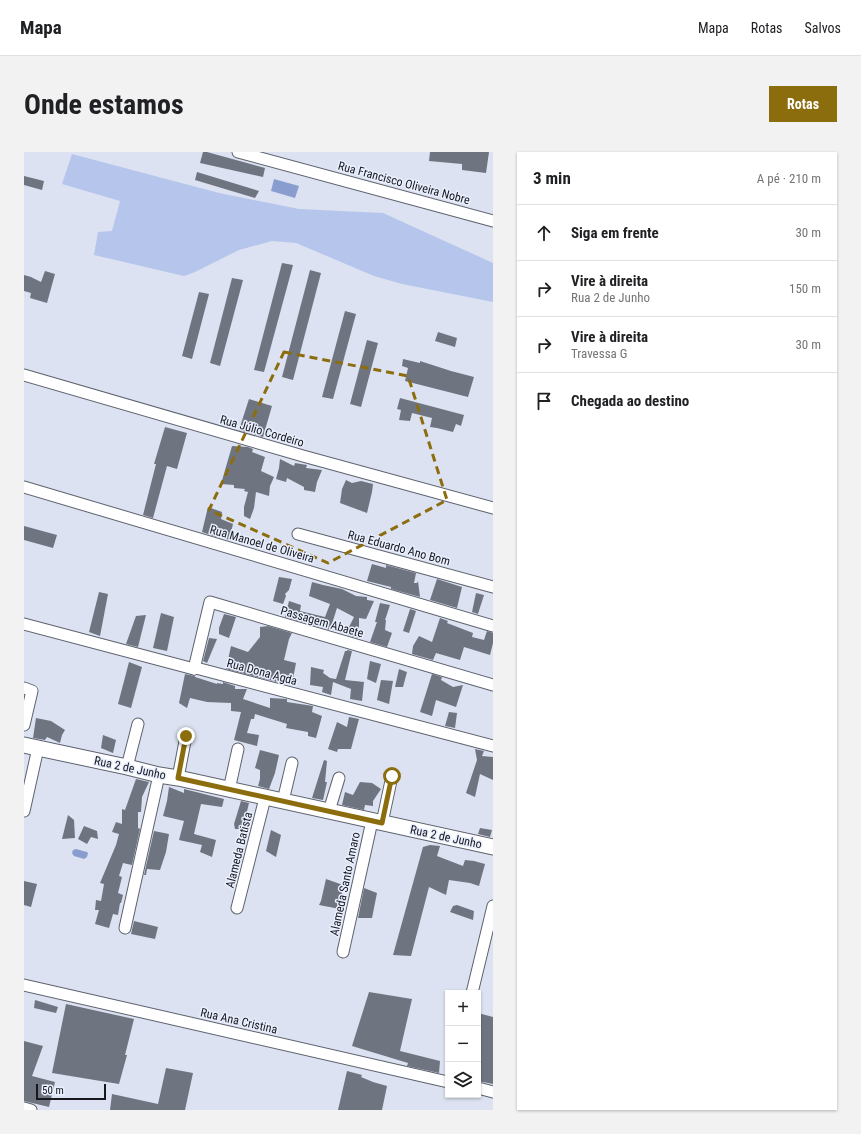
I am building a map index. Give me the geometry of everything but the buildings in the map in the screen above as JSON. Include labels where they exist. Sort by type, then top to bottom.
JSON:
[{"type":"street","name":"Rua Francisco Oliveira Nobre","points":[[238,152],[493,221]]},
{"type":"street","name":"Rua Júlio Cordeiro","points":[[24,375],[303,456],[493,508]]},
{"type":"street","name":"Rua Manoel de Oliveira","points":[[24,487],[493,626]]},
{"type":"street","name":"Rua Eduardo Ano Bom","points":[[298,534],[493,587]]},
{"type":"street","name":"Passagem Abaete","points":[[194,669],[210,602],[493,685]]},
{"type":"street","name":"Rua Dona Agda","points":[[24,624],[493,746]]},
{"type":"street","points":[[24,725],[28,689]]},
{"type":"street","points":[[128,767],[138,724]]},
{"type":"street","points":[[178,778],[186,736]]},
{"type":"street","points":[[24,811],[31,747]]},
{"type":"street","name":"Rua 2 de Junho","points":[[31,747],[493,847]]},
{"type":"street","points":[[229,790],[238,749]]},
{"type":"street","points":[[283,801],[292,763]]},
{"type":"street","points":[[125,928],[159,775]]},
{"type":"street","name":"Alameda Santo Amaro","points":[[343,952],[377,822],[392,776]]},
{"type":"street","points":[[329,811],[339,778]]},
{"type":"street","name":"Alameda Batista","points":[[238,908],[265,798]]},
{"type":"street","points":[[473,990],[493,906]]},
{"type":"street","name":"Rua Ana Cristina","points":[[24,985],[445,1081]]},
{"type":"street","points":[[481,1089],[493,1092]]},
{"type":"street","points":[[24,1108],[31,1110]]},
{"type":"highlighted area","points":[[284,352],[408,376],[447,500],[328,563],[209,510]]},
{"type":"shaded area","points":[[72,154],[219,193],[299,209],[383,213],[493,263],[493,302],[402,284],[374,276],[296,243],[272,241],[239,250],[184,276],[94,255],[98,232],[112,231],[120,201],[62,184]]},
{"type":"shaded area","points":[[274,179],[299,186],[295,198],[271,191]]},
{"type":"shaded area","points":[[76,849],[87,852],[87,857],[84,859],[74,856],[72,853],[73,850]]},
{"type":"route","points":[[186,736],[178,778],[382,823],[392,776]]}]
